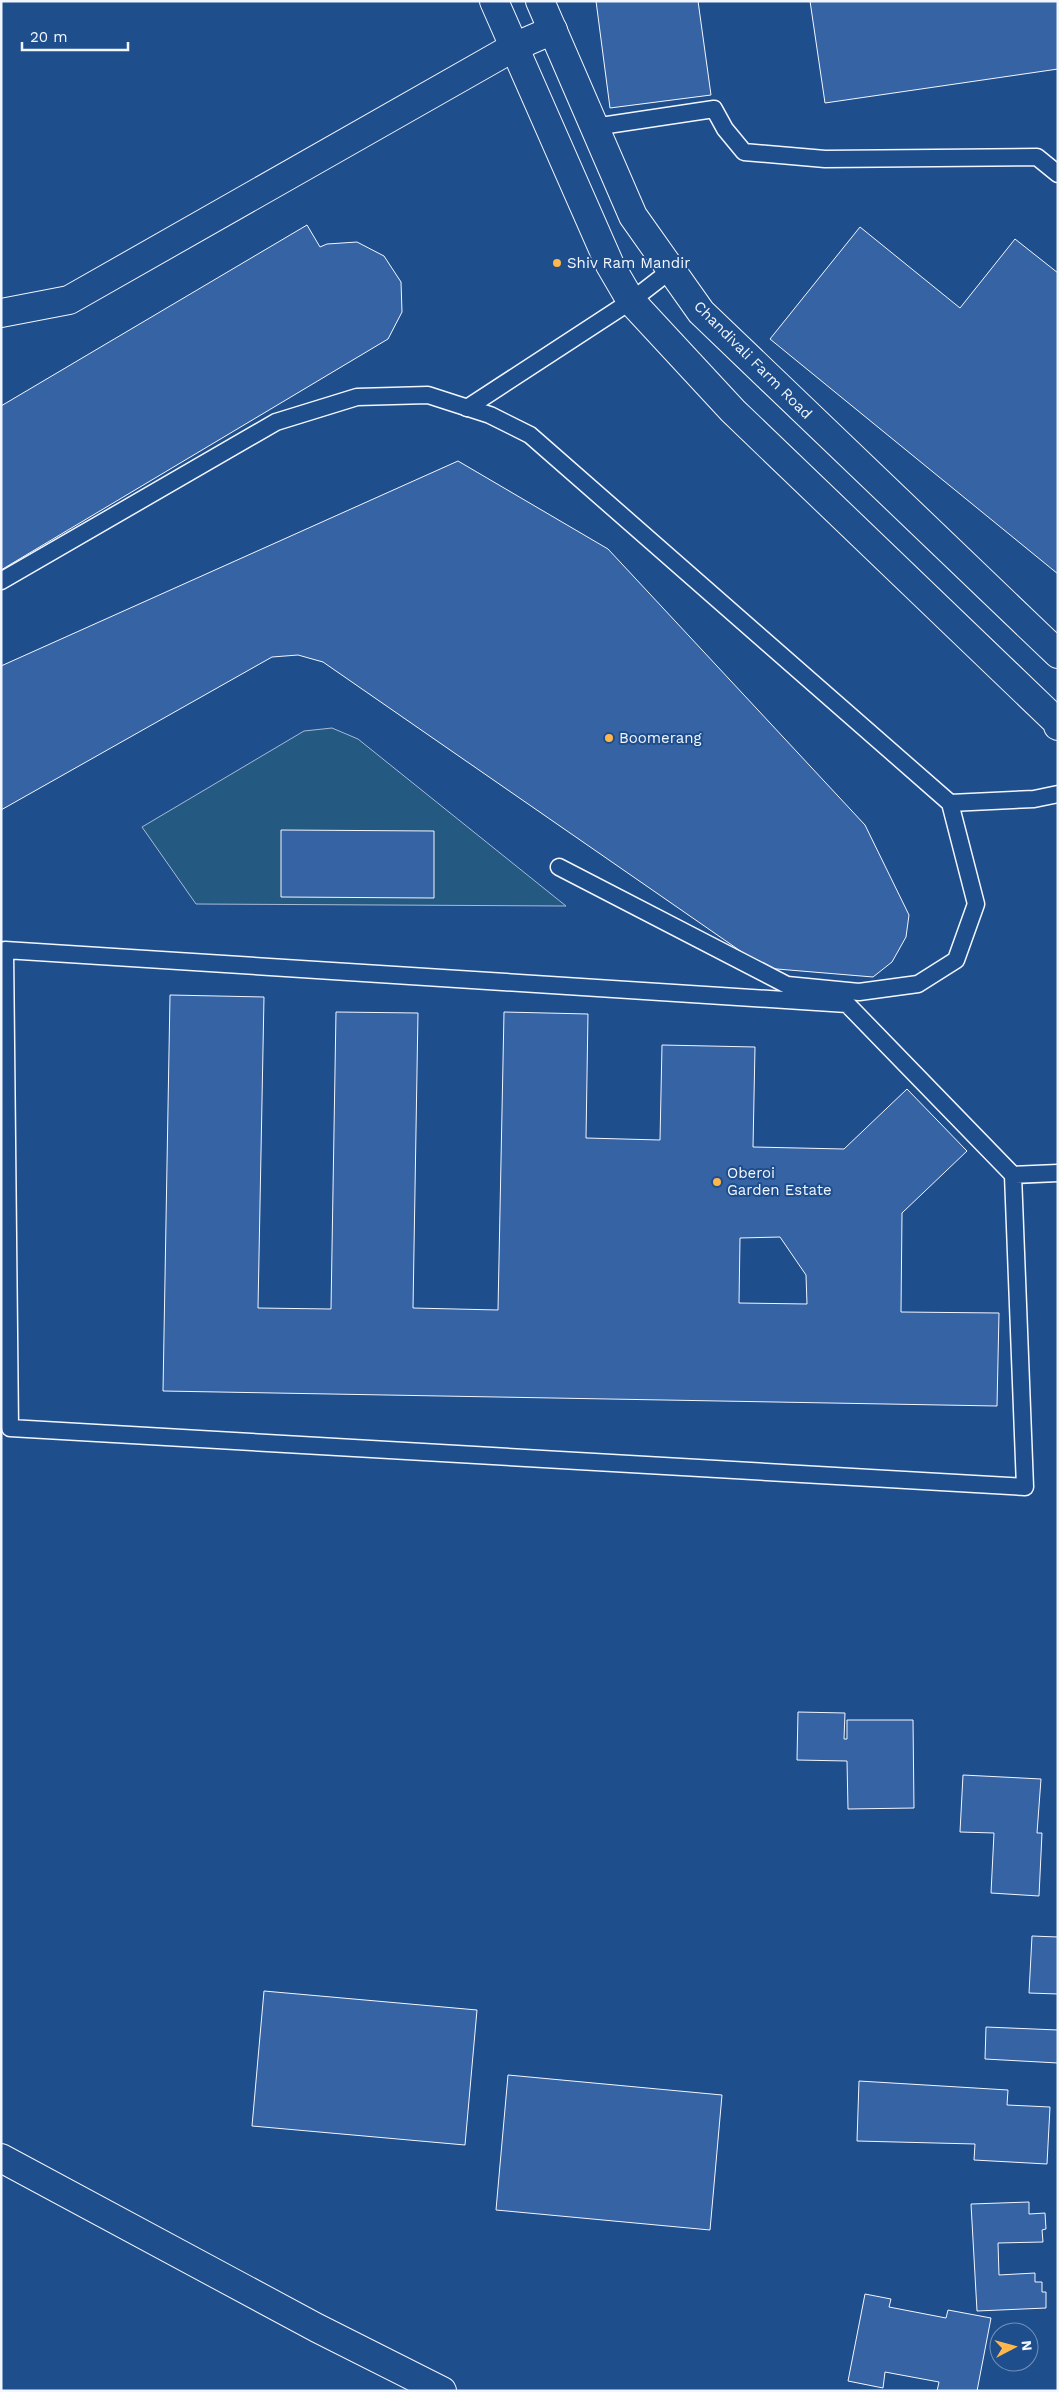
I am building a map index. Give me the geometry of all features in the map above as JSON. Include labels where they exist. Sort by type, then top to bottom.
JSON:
[{"type":"street","points":[[494,1],[610,265],[632,301],[733,411],[1057,723]]},
{"type":"street","name":"Chandivali Farm Road","points":[[540,1],[633,216],[701,312],[1058,654]]},
{"type":"street","points":[[1,313],[69,300],[514,48],[552,30]]},
{"type":"street","points":[[1,2158],[318,2328],[442,2391]]},
{"type":"lane","points":[[594,127],[714,109],[725,129],[744,152],[825,159],[1036,158],[1058,174]]},
{"type":"lane","points":[[467,408],[632,301],[671,270]]},
{"type":"lane","points":[[1,581],[276,422],[357,397],[428,395],[490,415],[530,435],[950,803],[976,904],[956,960],[918,984],[859,992],[787,985],[558,867]]},
{"type":"lane","points":[[950,803],[1034,799],[1058,794]]},
{"type":"lane","points":[[1013,1176],[1025,1486],[10,1428],[5,950],[847,1004],[1013,1176],[1058,1173]]},
{"type":"shaded area","points":[[332,728],[358,739],[566,906],[196,904],[142,827],[304,731]]},
{"type":"building","points":[[596,1],[698,1],[711,95],[610,108]]},
{"type":"building","points":[[810,1],[1058,1],[1058,69],[825,103]]},
{"type":"building","points":[[307,225],[320,247],[327,244],[357,242],[384,256],[401,282],[402,312],[388,339],[1,570],[1,406]]},
{"type":"building","points":[[860,227],[960,308],[1015,239],[1058,273],[1058,574],[770,339]]},
{"type":"building","name":"Boomerang","points":[[458,461],[608,549],[865,825],[909,915],[906,937],[892,962],[873,977],[765,968],[323,662],[298,655],[272,657],[1,810],[1,666]]},
{"type":"building","points":[[281,830],[434,831],[434,898],[281,897]]},
{"type":"building","name":"Oberoi Garden Estate","points":[[170,995],[264,997],[258,1308],[331,1309],[336,1012],[418,1013],[413,1308],[498,1310],[504,1012],[588,1014],[586,1138],[660,1140],[662,1045],[755,1047],[753,1147],[844,1149],[907,1089],[967,1151],[902,1213],[901,1312],[999,1313],[997,1406],[163,1391]],"holes":[[[780,1237],[806,1275],[807,1304],[739,1303],[740,1238]]]},
{"type":"building","points":[[798,1712],[845,1713],[844,1739],[847,1739],[847,1720],[913,1720],[914,1808],[848,1809],[847,1761],[797,1760]]},
{"type":"building","points":[[963,1775],[1041,1779],[1037,1833],[1042,1833],[1039,1896],[991,1893],[994,1833],[960,1832]]},
{"type":"building","points":[[1032,1936],[1058,1937],[1058,1994],[1029,1993]]},
{"type":"building","points":[[264,1991],[477,2010],[465,2145],[252,2126]]},
{"type":"building","points":[[986,2027],[1058,2030],[1058,2063],[985,2059]]},
{"type":"building","points":[[508,2075],[722,2095],[710,2230],[496,2210]]},
{"type":"building","points":[[859,2081],[1008,2090],[1007,2105],[1050,2107],[1047,2164],[974,2160],[975,2144],[857,2141]]},
{"type":"building","points":[[1029,2202],[1029,2214],[1045,2213],[1046,2229],[1042,2230],[1043,2242],[998,2243],[999,2275],[1035,2273],[1035,2282],[1042,2282],[1042,2292],[1046,2292],[1046,2308],[977,2311],[971,2204]]},
{"type":"building","points":[[865,2294],[891,2299],[889,2307],[946,2318],[948,2310],[991,2318],[977,2391],[937,2391],[939,2382],[885,2372],[883,2388],[848,2381]]},
{"type":"place","name":"Shiv Ram Mandir","points":[[557,263]]},
{"type":"place","name":"Boomerang","points":[[609,738]]},
{"type":"place","name":"Oberoi Garden Estate","points":[[717,1182]]}]
